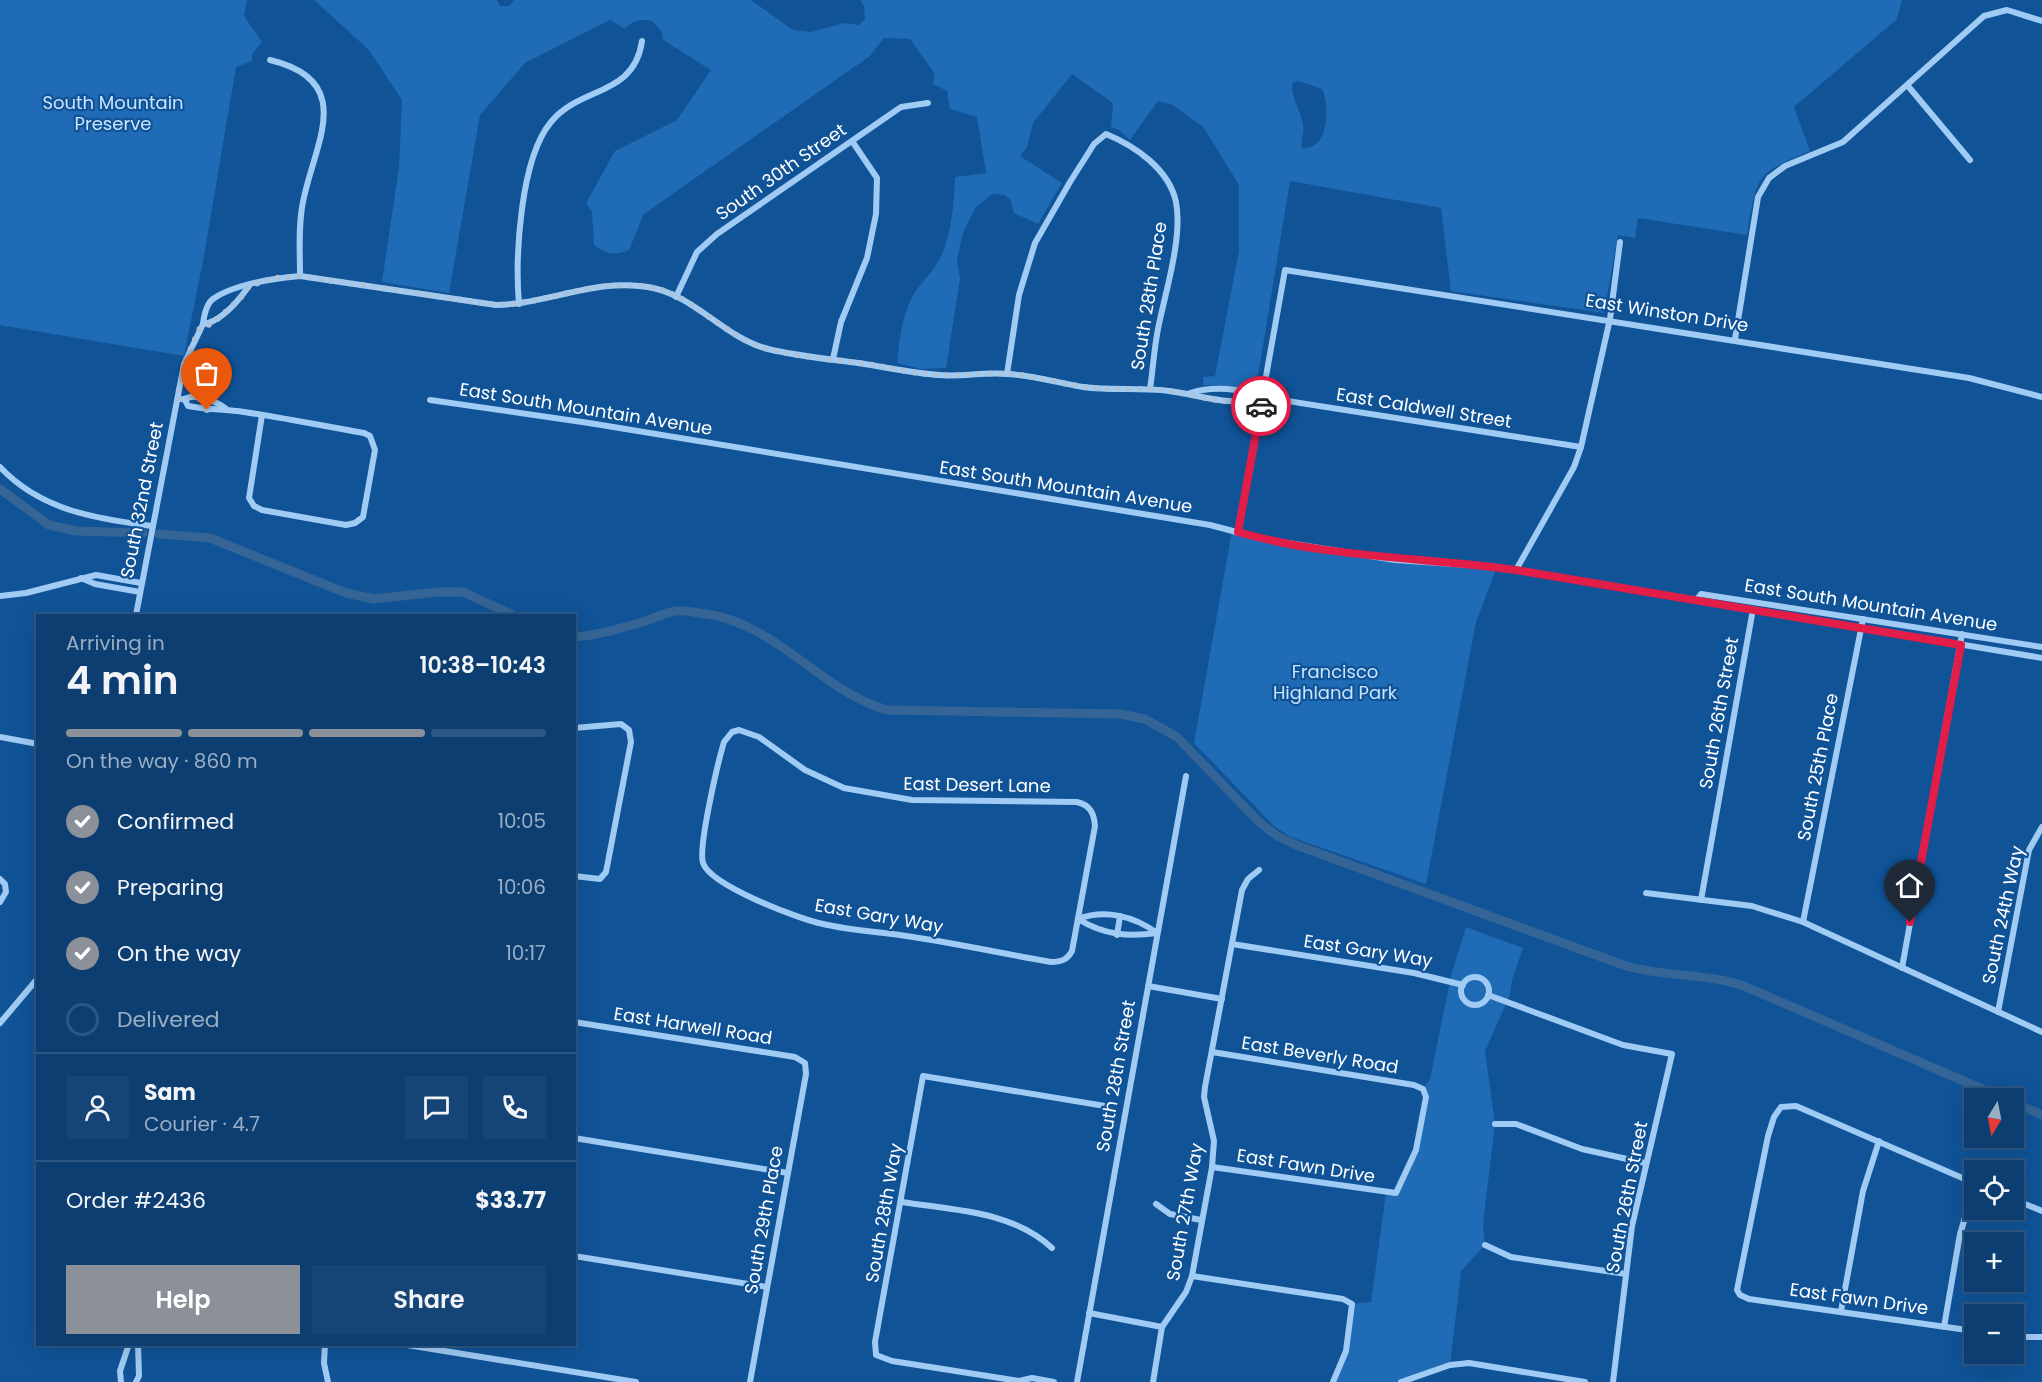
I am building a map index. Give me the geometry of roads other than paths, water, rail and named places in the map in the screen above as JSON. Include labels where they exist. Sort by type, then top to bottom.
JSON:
[{"type":"street","points":[[1735,339],[1758,197],[1769,178],[1785,166],[1843,142],[1908,86],[1984,15],[2007,10],[2042,21]]},
{"type":"street","points":[[519,304],[516,255],[532,158],[538,142],[551,121],[566,109],[632,71],[640,58],[642,41]]},
{"type":"street","points":[[270,60],[291,64],[305,73],[314,81],[324,106],[321,144],[303,202],[300,276]]},
{"type":"street","points":[[1908,86],[1970,160]]},
{"type":"street","name":"South 30th Street","points":[[676,297],[697,252],[717,234],[901,107],[928,103]]},
{"type":"street","name":"South 28th Place","points":[[1007,374],[1019,296],[1035,243],[1094,144],[1106,134],[1121,140],[1149,159],[1168,183],[1176,201],[1178,222],[1157,333],[1150,389]]},
{"type":"street","points":[[833,359],[841,322],[867,258],[876,214],[877,178],[852,141]]},
{"type":"street","points":[[1516,570],[1574,467],[1581,447],[1610,319],[1620,242]]},
{"type":"street","name":"East Winston Drive","points":[[1263,398],[1285,270],[1610,319],[1969,378],[2042,398]]},
{"type":"street","name":"East Caldwell Street","points":[[220,296],[274,278],[300,276],[496,305],[519,304],[609,284],[626,284],[652,287],[676,297],[747,341],[768,349],[939,375],[1007,374],[1085,387],[1150,389],[1189,394],[1212,400],[1248,402],[1263,398]]},
{"type":"street","points":[[228,309],[220,296],[212,300],[204,315],[203,324],[213,323],[238,301],[249,286]]},
{"type":"street","name":"South 32nd Street","points":[[136,614],[184,364],[203,324]]},
{"type":"street","name":"East Caldwell Street","points":[[1189,394],[1203,389],[1249,391],[1263,398],[1581,447]]},
{"type":"street","points":[[1212,400],[1213,389]]},
{"type":"street","points":[[177,399],[185,400],[190,397],[211,401],[223,405],[227,410]]},
{"type":"street","points":[[1238,532],[1263,398]]},
{"type":"street","points":[[185,400],[188,406],[262,415],[370,436],[375,450],[363,517],[355,524],[346,525],[262,510],[254,506],[249,498],[262,415]]},
{"type":"street","name":"East South Mountain Avenue","points":[[430,400],[589,423],[1210,525],[1263,539],[1395,560],[1452,562],[1516,570],[1697,599],[1702,603],[1753,612],[2042,657]]},
{"type":"street","points":[[209,410],[211,401]]},
{"type":"street","points":[[0,466],[34,495],[62,509],[152,527]]},
{"type":"street","points":[[0,596],[26,593],[96,574],[141,582]]},
{"type":"street","points":[[105,585],[106,576]]},
{"type":"street","points":[[81,578],[140,592]]},
{"type":"street","name":"East South Mountain Avenue","points":[[1697,599],[1701,594],[2042,647]]},
{"type":"street","name":"South 26th Street","points":[[1701,900],[1754,603]]},
{"type":"street","name":"South 25th Place","points":[[1803,922],[1863,619]]},
{"type":"street","points":[[1902,968],[1962,634]]},
{"type":"street","points":[[576,728],[621,724],[629,730],[631,742],[606,872],[600,879],[576,876]]},
{"type":"street","name":"East Desert Lane","points":[[703,862],[702,853],[724,742],[732,732],[746,730],[805,770],[844,788],[912,800],[1077,802],[1091,810],[1095,826],[1078,919]]},
{"type":"street","points":[[0,737],[36,744]]},
{"type":"street","name":"South 28th Street","points":[[1077,1382],[1186,776]]},
{"type":"street","name":"South 24th Way","points":[[1998,1012],[2029,850],[2042,827]]},
{"type":"street","name":"East Gary Way","points":[[703,862],[708,871],[724,882],[786,912],[820,924],[866,932],[910,936],[1051,962],[1065,960],[1072,951],[1078,919]]},
{"type":"street","name":"South 27th Way","points":[[1153,1382],[1162,1327],[1186,1292],[1192,1276],[1212,1167],[1214,1141],[1204,1097],[1242,890],[1248,879],[1259,870]]},
{"type":"street","points":[[0,879],[5,884],[6,892],[0,902]]},
{"type":"street","points":[[1646,893],[1752,906],[1803,922],[2042,1032]]},
{"type":"street","points":[[1078,919],[1092,914],[1120,916],[1145,924],[1157,933]]},
{"type":"street","points":[[1117,935],[1120,916]]},
{"type":"street","points":[[1078,919],[1093,928],[1117,935],[1157,933]]},
{"type":"street","name":"East Gary Way","points":[[1232,944],[1414,973],[1463,986]]},
{"type":"street","name":"East Gary Way","points":[[1472,977],[1481,978],[1488,985],[1488,995],[1481,1003],[1470,1003],[1462,994],[1463,986],[1472,977]]},
{"type":"street","points":[[0,1023],[36,980]]},
{"type":"street","points":[[1148,986],[1222,999]]},
{"type":"street","name":"East Gary Way","points":[[1488,995],[1623,1045],[1672,1054]]},
{"type":"street","name":"East Harwell Road","points":[[576,1022],[795,1057],[805,1063]]},
{"type":"street","name":"East Beverly Road","points":[[1212,1052],[1414,1085],[1423,1089],[1426,1097],[1416,1150],[1396,1193]]},
{"type":"street","name":"South 26th Street","points":[[1613,1382],[1626,1275],[1645,1163],[1671,1067],[1672,1054]]},
{"type":"street","name":"South 29th Place","points":[[750,1382],[806,1074],[805,1063]]},
{"type":"street","name":"South 28th Way","points":[[1020,1381],[892,1361],[876,1355],[875,1342],[923,1076],[1105,1106]]},
{"type":"street","name":"East Fawn Drive","points":[[1879,1141],[1796,1106],[1781,1107],[1773,1117],[1768,1136],[1737,1290],[1740,1295],[1749,1299],[1964,1330]]},
{"type":"street","points":[[1496,1124],[1516,1124],[1582,1149],[1645,1163]]},
{"type":"street","points":[[576,1138],[788,1173]]},
{"type":"street","points":[[1841,1311],[1863,1191],[1879,1141],[1964,1179]]},
{"type":"street","name":"East Fawn Drive","points":[[1212,1167],[1396,1193]]},
{"type":"street","points":[[902,1202],[1010,1222],[1028,1229],[1052,1248]]},
{"type":"street","points":[[1156,1204],[1170,1214],[1201,1221]]},
{"type":"street","points":[[2024,1204],[2042,1211]]},
{"type":"street","points":[[1944,1327],[1964,1220]]},
{"type":"street","points":[[1485,1245],[1511,1257],[1626,1275]]},
{"type":"street","points":[[576,1256],[767,1287]]},
{"type":"street","points":[[1192,1276],[1343,1299],[1352,1304],[1346,1350],[1333,1382]]},
{"type":"street","points":[[1089,1313],[1162,1327]]},
{"type":"street","points":[[2024,1337],[2041,1338]]},
{"type":"street","points":[[121,1382],[120,1371],[128,1346]]},
{"type":"street","points":[[136,1382],[139,1376],[138,1346]]},
{"type":"street","points":[[326,1346],[324,1363],[328,1382]]},
{"type":"street","points":[[413,1346],[636,1382]]},
{"type":"street","points":[[1401,1382],[1450,1365],[1469,1363],[1585,1382]]},
{"type":"street","points":[[1418,1375],[1421,1382]]},
{"type":"street","points":[[1020,1381],[1032,1378],[1054,1382]]},
{"type":"waterway","points":[[0,489],[49,525],[76,531],[143,533]]},
{"type":"waterway","points":[[159,534],[210,538],[346,593],[374,599],[438,592],[463,592],[511,614]]},
{"type":"waterway","points":[[576,637],[619,629],[672,612],[690,612],[726,618],[751,628],[774,641],[839,687],[887,710],[1120,714],[1145,719],[1177,737],[1259,822],[1277,836],[1296,845],[1626,966],[1715,979],[1744,986],[1980,1088]]},
{"type":"waterway","points":[[2024,1107],[2042,1115]]},
{"type":"park label","name":"South Mountain Preserve","points":[[113,113]]},
{"type":"park label","name":"Francisco Highland Park","points":[[1335,682]]}]
